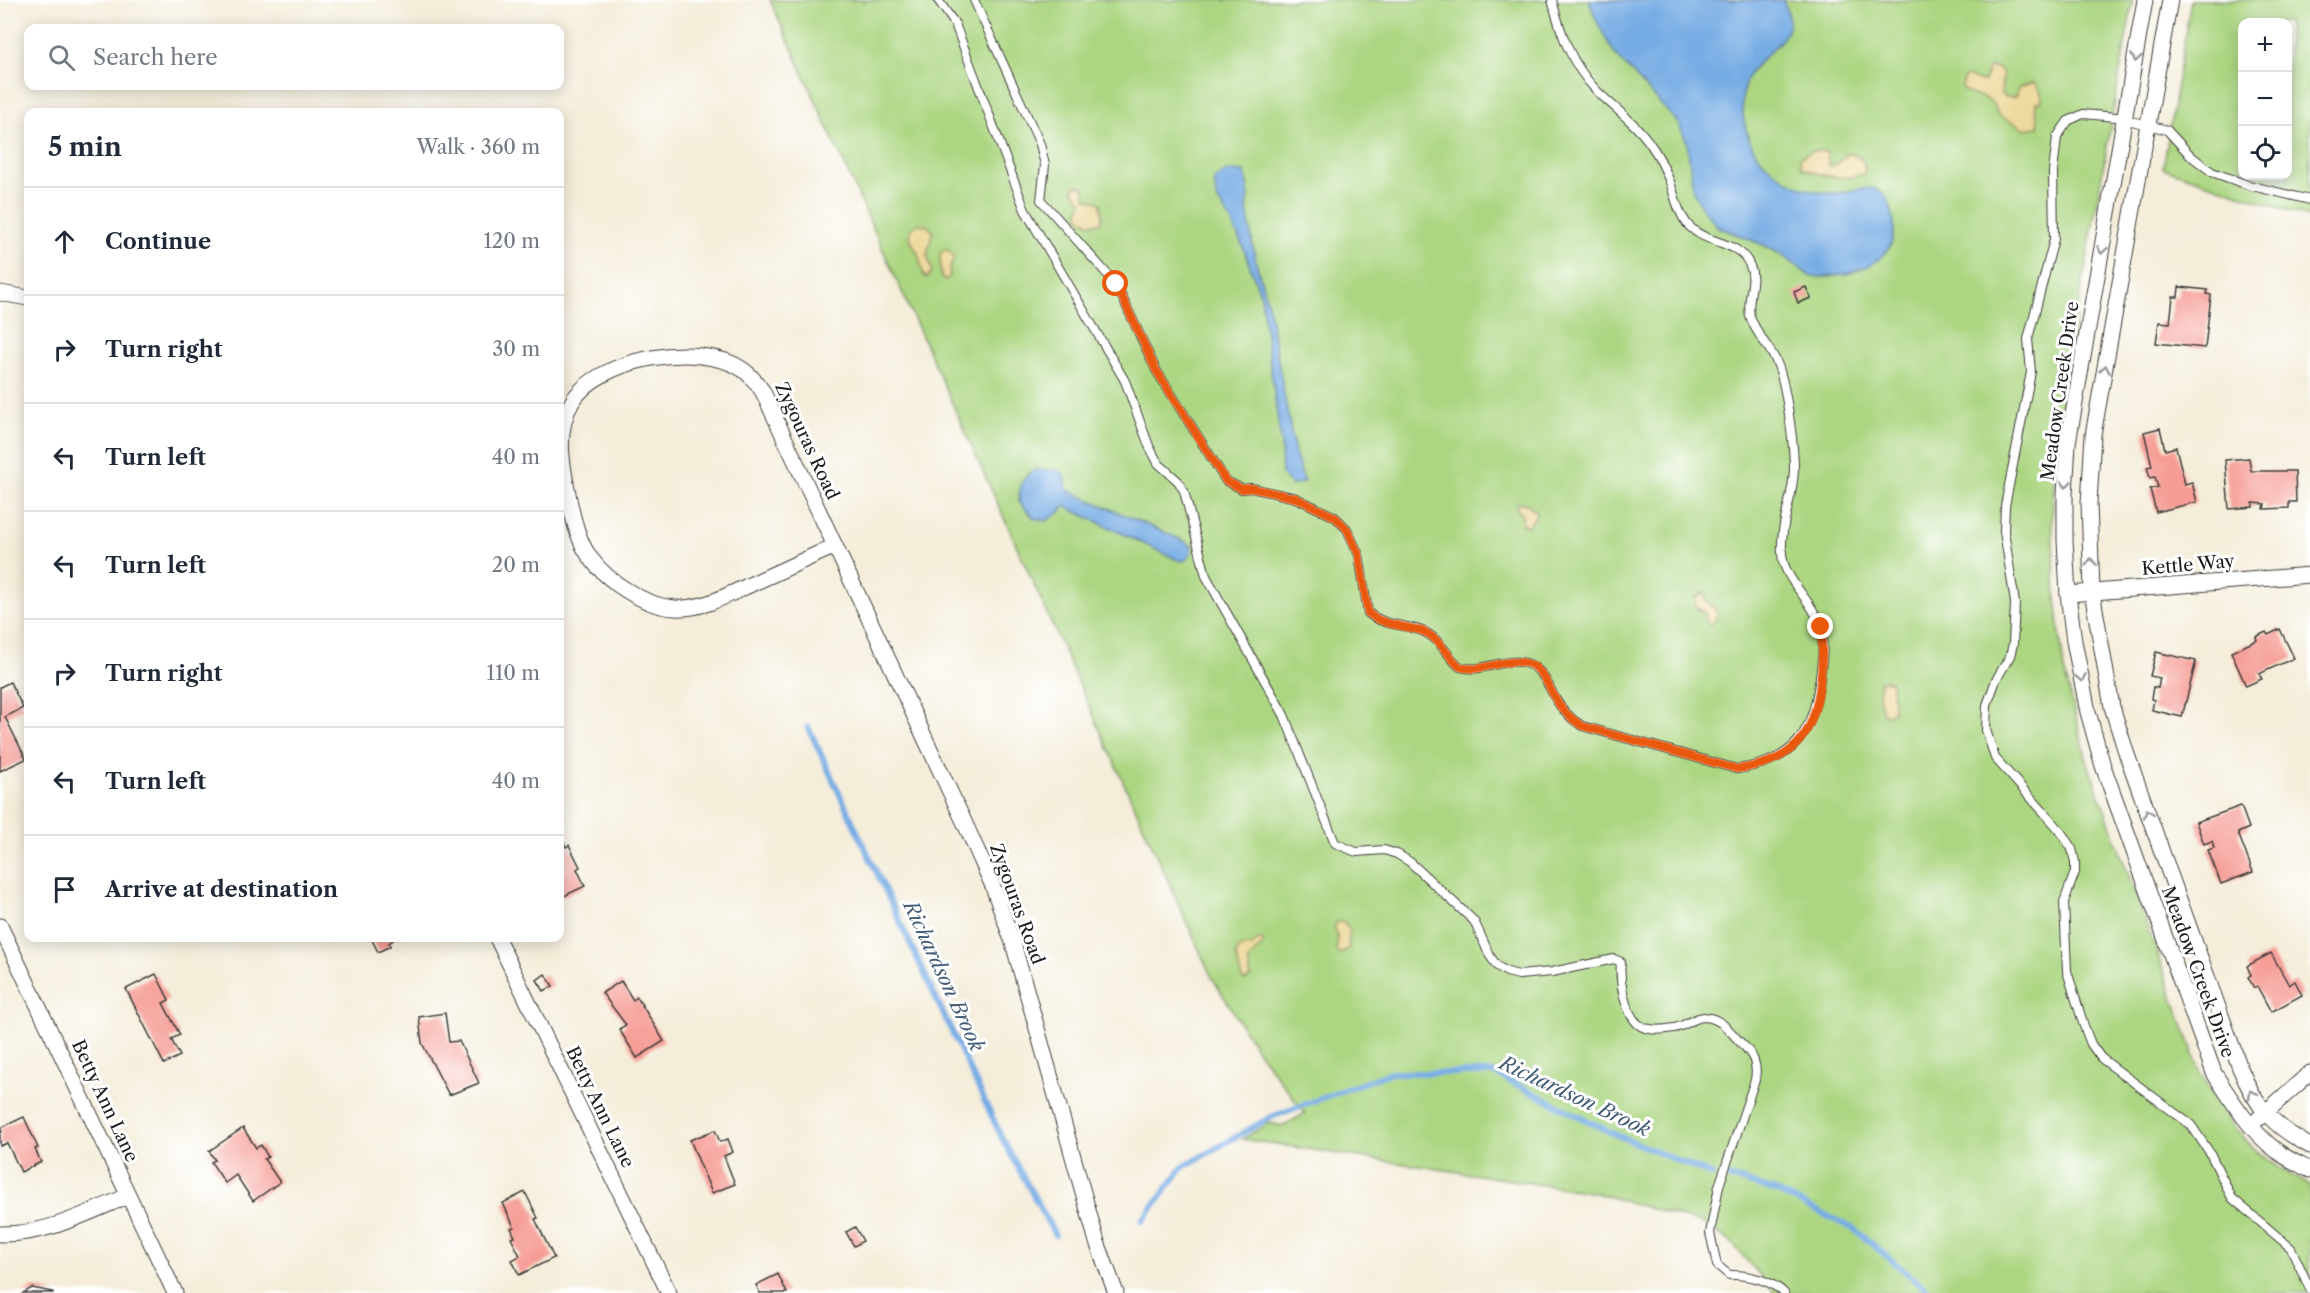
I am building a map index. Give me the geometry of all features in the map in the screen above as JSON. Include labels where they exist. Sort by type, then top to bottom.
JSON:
[{"type":"street","name":"Meadow Creek Drive","points":[[2145,0],[2068,443],[2065,505],[2068,594],[2074,641],[2101,759],[2214,1073],[2251,1126],[2276,1151],[2310,1170]]},
{"type":"street","name":"Meadow Creek Drive","points":[[2170,0],[2093,435],[2089,503],[2092,592],[2118,731],[2240,1068],[2250,1091],[2265,1113],[2286,1132],[2310,1146]]},
{"type":"street","points":[[2106,225],[2130,229]]},
{"type":"street","points":[[0,293],[24,296]]},
{"type":"street","name":"Zygouras Road","points":[[564,424],[572,403],[584,388],[600,376],[646,361],[697,355],[721,359],[742,369],[758,383],[968,828],[1003,913],[1100,1252],[1116,1293]]},
{"type":"street","name":"Zygouras Road","points":[[564,470],[575,528],[580,543],[590,559],[604,573],[640,598],[673,608],[698,606],[835,546]]},
{"type":"street","name":"Kettle Way","points":[[2068,594],[2310,575]]},
{"type":"street","points":[[2135,855],[2159,845]]},
{"type":"street","name":"Betty Ann Lane","points":[[0,926],[175,1293]]},
{"type":"street","name":"Betty Ann Lane","points":[[499,942],[669,1293]]},
{"type":"street","points":[[2251,1126],[2310,1073]]},
{"type":"street","points":[[0,1234],[27,1233],[50,1228],[128,1196]]},
{"type":"lane","points":[[938,0],[956,24],[1025,210],[1125,381],[1149,446],[1158,463],[1178,481],[1184,491],[1206,576],[1284,715],[1335,843],[1356,852],[1384,850],[1397,854],[1410,862],[1474,921],[1490,956],[1497,966],[1508,972],[1519,975],[1552,972],[1614,959],[1621,962],[1620,984],[1625,1001],[1638,1024],[1651,1030],[1676,1028],[1702,1017],[1716,1020],[1728,1028],[1748,1049],[1757,1068],[1755,1080],[1719,1185],[1710,1233],[1711,1240],[1717,1265],[1729,1275],[1743,1275],[1778,1287],[1784,1293]]},
{"type":"lane","points":[[974,0],[1040,144],[1045,165],[1041,200],[1116,284],[1156,370],[1226,481],[1242,489],[1251,488],[1296,498],[1335,517],[1347,529],[1359,555],[1368,613],[1376,619],[1422,631],[1432,636],[1460,667],[1479,669],[1520,662],[1539,670],[1553,696],[1572,720],[1582,726],[1737,769],[1760,766],[1780,757],[1796,745],[1804,735],[1817,701],[1822,656],[1821,627],[1815,612],[1785,568],[1782,557],[1781,536],[1794,469],[1783,379],[1777,363],[1751,318],[1748,303],[1752,276],[1746,257],[1739,250],[1702,236],[1684,220],[1669,178],[1651,144],[1639,129],[1596,89],[1573,60],[1560,30],[1552,0]]},
{"type":"lane","points":[[2310,200],[2248,185],[2212,172],[2191,156],[2167,130],[2102,114],[2083,114],[2068,121],[2057,137],[2053,171],[2054,238],[2028,339],[2031,372],[2005,506],[2004,531],[2015,603],[2013,644],[2010,656],[1996,680],[1987,705],[1986,730],[1995,758],[2059,829],[2072,849],[2076,862],[2075,872],[2064,902],[2067,971],[2091,1044],[2101,1058],[2191,1125],[2206,1145],[2232,1198],[2290,1248],[2310,1289]]},
{"type":"green space","points":[[770,0],[2133,0],[2066,376],[2057,440],[2052,518],[2056,598],[2064,670],[2087,761],[2201,1074],[2222,1110],[2245,1140],[2273,1164],[2310,1185],[2310,1293],[1775,1293],[1732,1243],[1705,1224],[1596,1193],[1242,1139],[1269,1123],[1284,1126],[1305,1113],[1259,1053],[1211,976]]},
{"type":"green space","points":[[2191,0],[2310,0],[2310,218],[2163,168]]},
{"type":"sand","points":[[1989,67],[1998,68],[2003,74],[2001,94],[2004,97],[2016,97],[2019,87],[2034,82],[2042,97],[2042,101],[2036,102],[2035,105],[2038,127],[2024,129],[2005,119],[1999,115],[1988,100],[1970,94],[1962,87],[1964,77],[1969,76],[1978,81],[1984,81]]},
{"type":"sand","points":[[1812,151],[1827,153],[1829,166],[1836,165],[1847,154],[1855,155],[1863,162],[1864,174],[1848,177],[1832,176],[1801,167],[1800,157]]},
{"type":"sand","points":[[1076,185],[1084,187],[1086,198],[1101,203],[1100,223],[1089,223],[1080,218],[1082,201],[1073,190]]},
{"type":"sand","points":[[918,224],[927,225],[933,232],[927,255],[932,271],[928,277],[925,277],[910,237],[911,229]]},
{"type":"sand","points":[[948,250],[954,257],[949,270],[950,276],[945,280],[941,278],[940,255],[942,251]]},
{"type":"sand","points":[[1518,503],[1528,504],[1536,512],[1528,526],[1522,525],[1522,514],[1516,508]]},
{"type":"sand","points":[[1704,593],[1706,602],[1716,610],[1716,619],[1711,625],[1708,624],[1704,612],[1696,607],[1695,598]]},
{"type":"sand","points":[[1880,681],[1892,682],[1893,712],[1884,715],[1880,703]]},
{"type":"sand","points":[[1343,921],[1350,930],[1349,948],[1340,954],[1336,950],[1338,939],[1334,929],[1336,923]]},
{"type":"sand","points":[[1260,939],[1263,944],[1248,961],[1251,977],[1245,981],[1242,979],[1236,955],[1241,947],[1251,946]]},
{"type":"water","points":[[1589,0],[1783,0],[1789,24],[1786,33],[1781,41],[1758,63],[1744,85],[1743,114],[1751,143],[1769,167],[1781,176],[1808,189],[1837,193],[1871,188],[1881,192],[1890,206],[1894,233],[1881,257],[1855,271],[1840,275],[1811,277],[1766,246],[1718,227],[1702,208],[1693,191],[1687,142],[1678,123],[1614,53],[1596,20]]},
{"type":"water","points":[[1227,171],[1245,172],[1249,196],[1247,208],[1255,258],[1268,305],[1295,453],[1304,482],[1291,486],[1282,474],[1281,444],[1261,297],[1243,247],[1230,219],[1217,199],[1214,180]]},
{"type":"water","points":[[1034,470],[1057,470],[1065,476],[1067,490],[1182,540],[1192,546],[1191,553],[1187,560],[1180,561],[1064,506],[1059,513],[1046,521],[1034,518],[1019,502],[1022,483]]},
{"type":"building","points":[[1806,287],[1811,298],[1798,303],[1794,292]]},
{"type":"building","points":[[2179,287],[2208,290],[2207,294],[2211,295],[2205,348],[2156,343],[2159,322],[2170,323],[2173,297],[2178,297]]},
{"type":"building","points":[[2160,428],[2165,450],[2176,447],[2185,484],[2192,482],[2197,502],[2156,512],[2150,489],[2158,487],[2155,477],[2150,478],[2147,467],[2152,466],[2144,432]]},
{"type":"building","points":[[2249,458],[2251,471],[2295,471],[2296,502],[2289,502],[2289,508],[2264,509],[2265,504],[2253,503],[2253,507],[2229,509],[2225,460]]},
{"type":"building","points":[[2280,629],[2294,658],[2259,674],[2262,679],[2246,686],[2231,652],[2257,640],[2256,637],[2266,632],[2268,635]]},
{"type":"building","points":[[2156,652],[2196,661],[2182,717],[2152,710],[2153,687],[2158,688],[2160,678],[2150,676]]},
{"type":"building","points":[[10,682],[23,708],[5,717],[24,755],[24,760],[0,771],[0,687]]},
{"type":"building","points":[[2241,806],[2249,828],[2238,833],[2253,872],[2221,884],[2208,850],[2214,848],[2212,841],[2204,844],[2196,822]]},
{"type":"building","points":[[564,842],[566,847],[569,845],[580,867],[577,869],[585,886],[564,896]]},
{"type":"building","points":[[373,942],[390,942],[390,946],[378,952]]},
{"type":"building","points":[[2271,953],[2289,985],[2295,981],[2302,995],[2271,1012],[2257,986],[2254,988],[2248,977],[2251,975],[2247,966]]},
{"type":"building","points":[[156,974],[169,1000],[163,1003],[180,1035],[171,1039],[180,1056],[164,1064],[126,989]]},
{"type":"building","points":[[545,974],[553,986],[544,991],[537,980]]},
{"type":"building","points":[[621,981],[633,1000],[637,997],[664,1041],[637,1058],[619,1029],[626,1025],[602,993]]},
{"type":"building","points":[[445,1013],[449,1042],[459,1041],[479,1083],[449,1095],[422,1043],[419,1017]]},
{"type":"building","points":[[24,1117],[38,1148],[35,1149],[41,1162],[21,1172],[7,1143],[0,1146],[0,1133],[2,1132],[0,1128]]},
{"type":"building","points":[[243,1128],[256,1148],[261,1145],[268,1157],[264,1159],[280,1182],[253,1201],[236,1175],[225,1183],[211,1162],[215,1160],[209,1151]]},
{"type":"building","points":[[715,1130],[720,1142],[728,1139],[733,1152],[724,1156],[735,1184],[712,1193],[690,1140]]},
{"type":"building","points":[[525,1192],[554,1258],[519,1275],[512,1260],[520,1256],[511,1238],[515,1237],[511,1228],[514,1227],[503,1203]]},
{"type":"building","points":[[855,1227],[863,1241],[854,1246],[846,1232]]},
{"type":"building","points":[[778,1274],[787,1293],[760,1293],[756,1285]]},
{"type":"building","points":[[32,1288],[53,1292],[53,1293],[23,1293]]},
{"type":"waterway","name":"Richardson Brook","points":[[808,727],[1002,1138],[1055,1235]]},
{"type":"waterway","name":"Richardson Brook","points":[[1142,1221],[1183,1167],[1271,1117],[1390,1073],[1494,1073],[1612,1133],[1712,1175]]},
{"type":"waterway","name":"Richardson Brook","points":[[1729,1177],[1776,1191],[1854,1229],[1931,1293]]},
{"type":"route","points":[[1116,284],[1156,370],[1226,481],[1242,489],[1251,488],[1296,498],[1335,517],[1347,529],[1359,555],[1368,613],[1376,619],[1422,631],[1432,636],[1460,667],[1469,670],[1520,662],[1530,665],[1539,670],[1553,696],[1572,720],[1582,726],[1737,769],[1760,766],[1780,757],[1796,745],[1804,735],[1817,701],[1822,656],[1821,627]]}]
